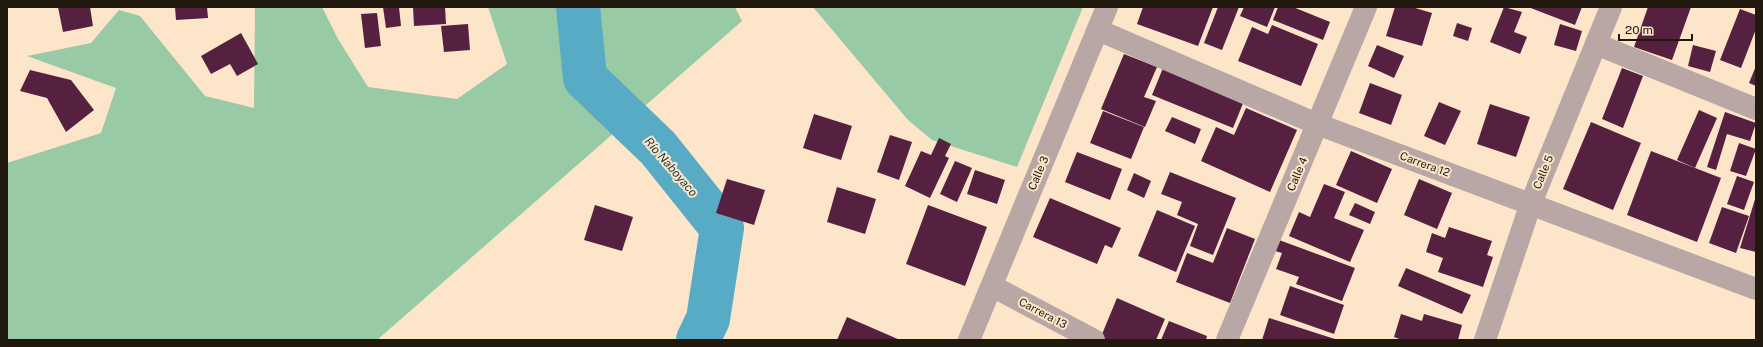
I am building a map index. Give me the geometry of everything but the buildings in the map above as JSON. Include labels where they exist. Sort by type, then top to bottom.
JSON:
[{"type":"street","name":"Calle 3","points":[[970,340],[1107,7]]},
{"type":"street","name":"Calle 4","points":[[1227,340],[1366,7]]},
{"type":"street","name":"Calle 5","points":[[1485,340],[1530,203],[1611,7]]},
{"type":"street","name":"Carrera 12","points":[[1098,30],[1317,124],[1756,289]]},
{"type":"street","points":[[1596,44],[1756,109]]},
{"type":"street","name":"Carrera 13","points":[[992,286],[1094,340]]},
{"type":"green space","points":[[255,7],[322,7],[338,39],[368,87],[457,99],[507,64],[488,7],[735,7],[742,21],[377,340],[7,340],[7,163],[101,133],[116,88],[27,56],[91,43],[119,10],[140,16],[205,96],[254,108]]},
{"type":"green space","points":[[813,7],[1083,7],[1017,167],[932,140],[908,120]]},
{"type":"waterway","name":"Río Naboyaco","points":[[578,7],[585,78],[658,148],[722,228],[708,319],[698,340]]}]
